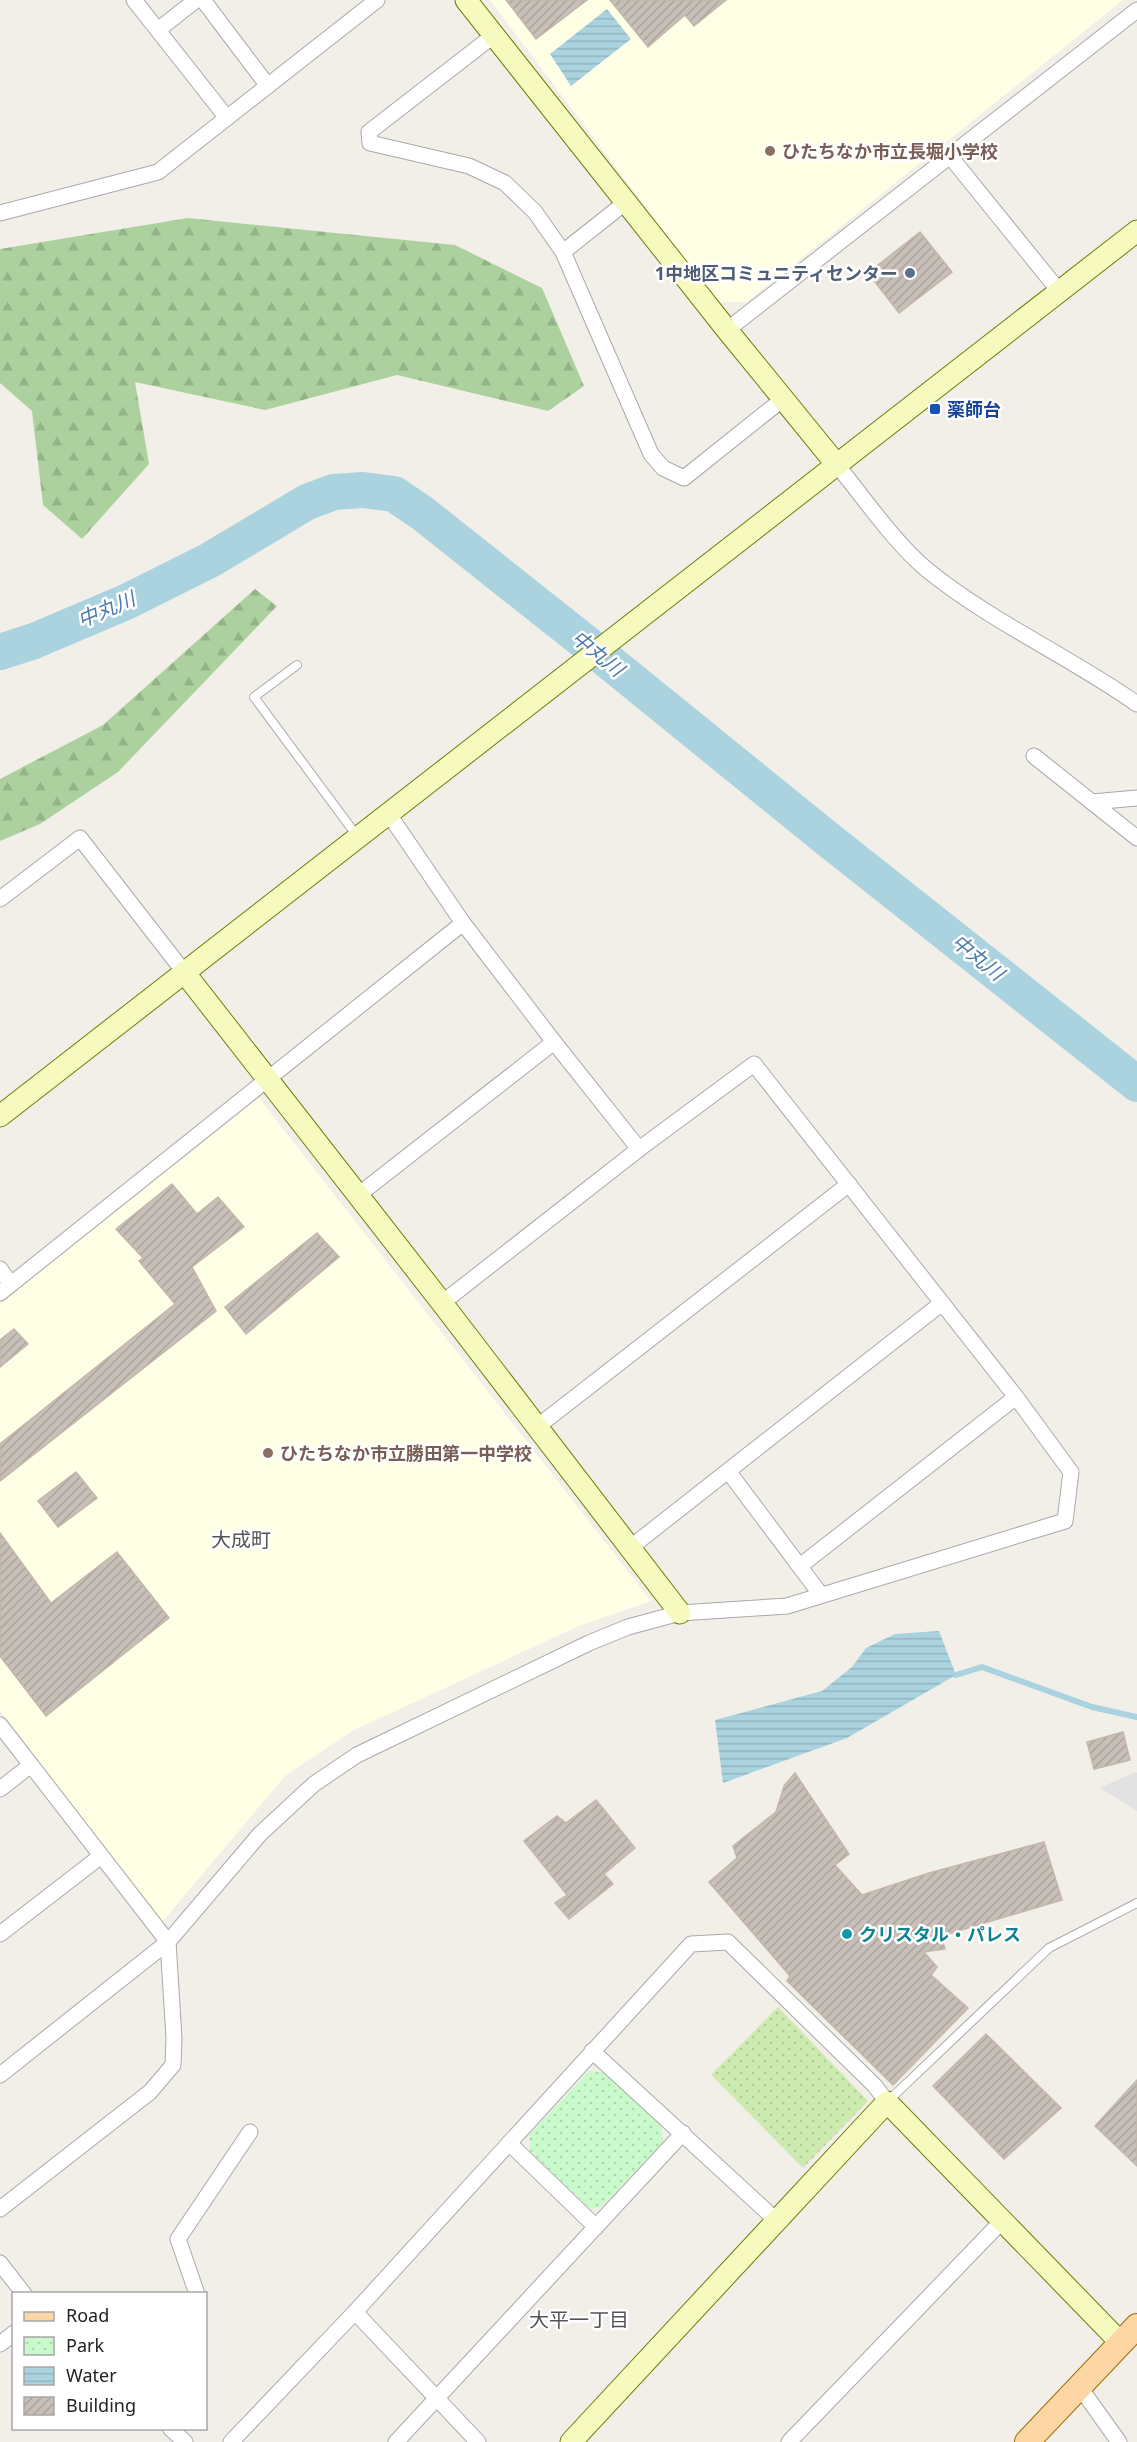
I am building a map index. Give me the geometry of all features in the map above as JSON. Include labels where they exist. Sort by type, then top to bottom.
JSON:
[{"type":"main road","points":[[1027,2442],[1129,2335]]},
{"type":"street","points":[[134,0],[227,118]]},
{"type":"street","points":[[158,30],[196,0]]},
{"type":"street","points":[[203,0],[268,86]]},
{"type":"street","points":[[0,213],[158,172],[377,0]]},
{"type":"street","points":[[466,0],[727,330],[908,550],[926,568],[988,613],[1101,679],[1137,704]]},
{"type":"street","points":[[727,330],[1137,10]]},
{"type":"street","points":[[494,36],[369,132],[370,142],[469,166],[505,183],[535,212],[563,252],[651,454],[663,468],[684,478],[783,399]]},
{"type":"street","points":[[949,155],[1059,291]]},
{"type":"street","points":[[563,252],[626,202]]},
{"type":"street","points":[[0,1116],[1137,231]]},
{"type":"street","points":[[1034,756],[1137,838]]},
{"type":"street","points":[[1092,802],[1137,798]]},
{"type":"street","points":[[388,813],[463,923],[639,1149]]},
{"type":"street","points":[[0,899],[80,838],[680,1612]]},
{"type":"street","points":[[0,1269],[6,1288],[463,923]]},
{"type":"street","points":[[357,1197],[554,1042]]},
{"type":"street","points":[[0,2075],[168,1941],[260,1834],[314,1784],[357,1755],[589,1643],[628,1627],[680,1612],[787,1606],[1065,1521],[1071,1472],[1016,1397],[754,1064],[639,1149],[442,1303]]},
{"type":"street","points":[[537,1427],[849,1184]]},
{"type":"street","points":[[631,1547],[942,1303]]},
{"type":"street","points":[[800,1566],[1016,1397]]},
{"type":"street","points":[[728,1471],[821,1595]]},
{"type":"street","points":[[0,1725],[168,1941],[174,2038],[173,2066],[150,2092],[0,2209]]},
{"type":"street","points":[[0,1789],[31,1765]]},
{"type":"street","points":[[0,1934],[100,1856]]},
{"type":"street","points":[[231,2442],[356,2312],[691,1944],[728,1942],[875,2086],[887,2102],[1002,2221],[1129,2335]]},
{"type":"street","points":[[592,2051],[777,2221]]},
{"type":"street","points":[[571,2442],[887,2102]]},
{"type":"street","points":[[195,2292],[178,2239],[250,2132]]},
{"type":"street","points":[[396,2442],[683,2133]]},
{"type":"street","points":[[509,2143],[596,2227]]},
{"type":"street","points":[[789,2442],[1002,2221]]},
{"type":"street","points":[[0,2263],[22,2292]]},
{"type":"street","points":[[356,2312],[478,2442]]},
{"type":"street","points":[[0,2344],[12,2335]]},
{"type":"street","points":[[1079,2386],[1119,2442]]},
{"type":"street","points":[[172,2430],[185,2442]]},
{"type":"lane","points":[[297,665],[254,697],[358,837]]},
{"type":"lane","points":[[887,2102],[1048,1948],[1137,1904]]},
{"type":"shaded area","name":"ひたちなか市立長堀小学校","points":[[490,0],[1123,0],[747,302],[717,302]]},
{"type":"shaded area","name":"ひたちなか市立勝田第一中学校","points":[[259,1098],[651,1601],[579,1626],[354,1730],[285,1776],[162,1922],[0,1710],[0,1304]]},
{"type":"shaded area","points":[[1137,1773],[1137,1811],[1100,1788]]},
{"type":"green space","points":[[188,218],[455,245],[542,288],[584,386],[548,411],[397,375],[265,410],[135,382],[149,464],[82,539],[43,505],[32,411],[0,383],[0,249]]},
{"type":"green space","points":[[255,589],[277,606],[118,772],[40,824],[0,841],[0,779],[103,725]]},
{"type":"green space","points":[[778,2007],[868,2101],[803,2168],[711,2075]]},
{"type":"green space","points":[[589,2071],[603,2072],[661,2125],[663,2142],[603,2205],[591,2210],[530,2151],[529,2135]]},
{"type":"water","points":[[607,9],[631,39],[571,86],[550,54]]},
{"type":"water","points":[[939,1631],[956,1675],[847,1738],[723,1783],[715,1720],[822,1691],[852,1667],[866,1648],[895,1634]]},
{"type":"building","points":[[506,0],[587,0],[536,39]]},
{"type":"building","points":[[610,0],[726,0],[694,26],[685,15],[648,47]]},
{"type":"building","name":"1中地区コミュニティセンター","points":[[920,232],[952,272],[899,313],[868,273]]},
{"type":"building","points":[[172,1184],[197,1214],[218,1197],[244,1227],[192,1267],[216,1311],[0,1481],[0,1444],[175,1304],[139,1261],[143,1258],[116,1229]]},
{"type":"building","points":[[317,1233],[339,1257],[246,1334],[225,1307]]},
{"type":"building","points":[[14,1329],[28,1344],[0,1367],[0,1340]]},
{"type":"building","points":[[76,1472],[97,1498],[58,1527],[38,1501]]},
{"type":"building","points":[[0,1533],[51,1603],[117,1552],[169,1618],[46,1716],[0,1656]]},
{"type":"building","points":[[1123,1732],[1130,1760],[1094,1769],[1087,1742]]},
{"type":"building","name":"クリスタル・パレス","points":[[795,1773],[849,1854],[835,1865],[862,1895],[929,1873],[1044,1842],[1062,1900],[941,1936],[945,1949],[924,1952],[937,1967],[931,1975],[968,2008],[893,2085],[787,1981],[790,1976],[709,1882],[737,1858],[733,1846],[776,1812],[784,1786]]},
{"type":"building","points":[[596,1800],[635,1848],[604,1874],[613,1884],[569,1919],[555,1903],[567,1895],[524,1841],[557,1816],[566,1823]]},
{"type":"building","points":[[986,2034],[1061,2108],[1004,2159],[933,2086]]},
{"type":"building","points":[[1137,2080],[1137,2166],[1095,2126]]},
{"type":"waterway","name":"中丸川","points":[[0,652],[34,641],[126,602],[210,560],[307,502],[334,492],[363,490],[394,494],[422,513],[576,635],[825,837],[1137,1084]]},
{"type":"waterway","points":[[956,1675],[982,1667],[1092,1707],[1137,1717]]},
{"type":"place","name":"ひたちなか市立長堀小学校","points":[[770,151]]},
{"type":"place","name":"1中地区コミュニティセンター","points":[[910,273]]},
{"type":"place","name":"薬師台","points":[[935,409]]},
{"type":"place","name":"ひたちなか市立勝田第一中学校","points":[[268,1453]]},
{"type":"place","name":"クリスタル・パレス","points":[[847,1934]]},
{"type":"district","name":"大成町","points":[[241,1539]]},
{"type":"district","name":"大平一丁目","points":[[579,2319]]}]
